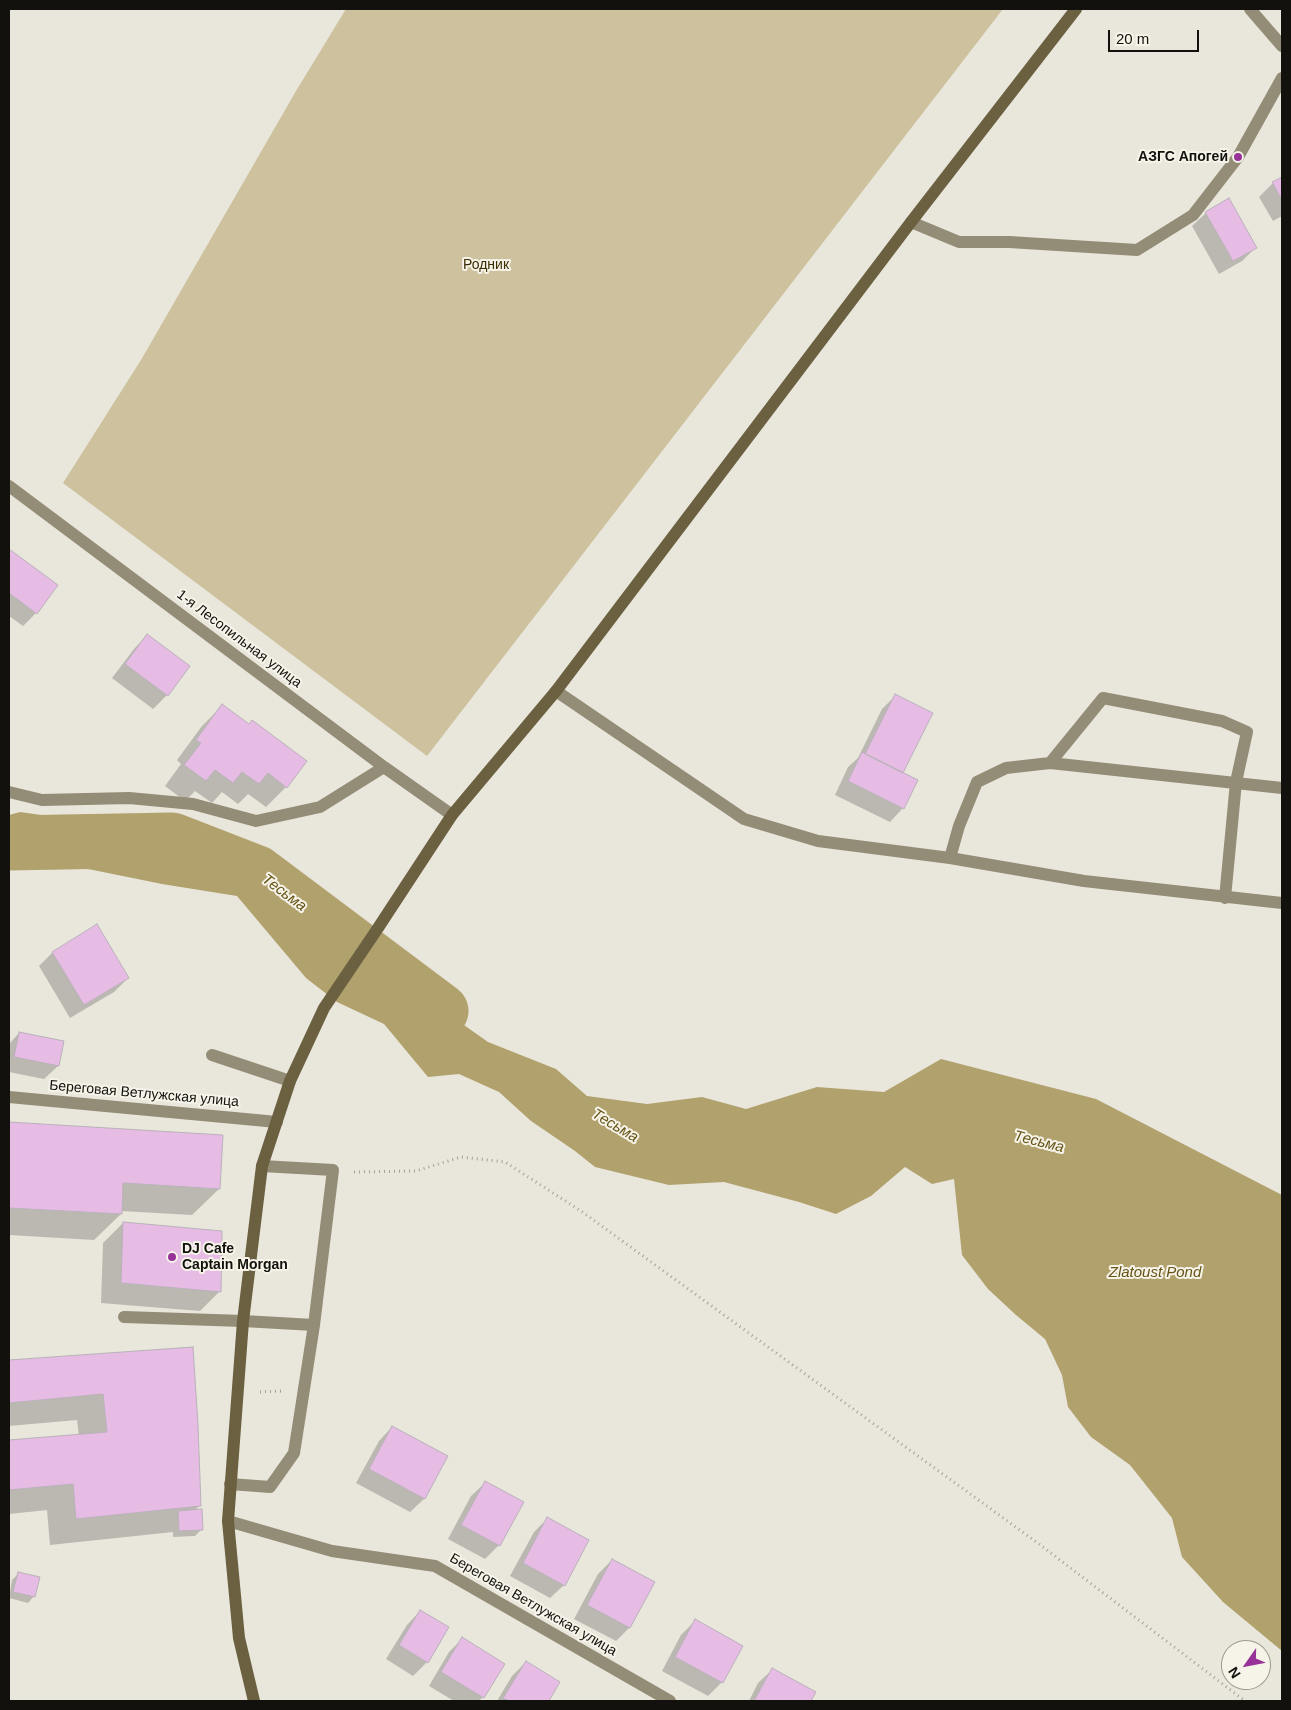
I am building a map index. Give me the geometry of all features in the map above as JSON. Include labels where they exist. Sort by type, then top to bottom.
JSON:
[{"type":"main road","points":[[254,1701],[239,1638],[228,1521],[243,1321],[262,1166],[290,1081],[324,1008],[452,815],[556,692],[911,222],[1076,9]]},
{"type":"street","points":[[1250,9],[1282,46]]},
{"type":"street","points":[[911,222],[959,242],[1009,242],[1137,250],[1194,215],[1238,157],[1282,78]]},
{"type":"street","name":"1-я Лесопильная улица","points":[[9,486],[384,767],[452,815]]},
{"type":"street","points":[[556,692],[744,819],[818,841],[950,858],[1084,881],[1282,903]]},
{"type":"street","points":[[1050,763],[1103,698],[1222,721],[1247,732],[1236,782],[1225,898]]},
{"type":"street","points":[[950,858],[959,826],[977,782],[1006,768],[1050,763],[1282,788]]},
{"type":"street","points":[[9,792],[42,800],[129,798],[193,804],[256,820],[320,807],[384,767]]},
{"type":"street","points":[[212,1055],[290,1081]]},
{"type":"street","name":"Береговая Ветлужская улица","points":[[9,1098],[276,1122]]},
{"type":"street","points":[[230,1484],[270,1487],[294,1453],[314,1326],[333,1170],[262,1166]]},
{"type":"street","points":[[124,1317],[243,1321],[314,1326]]},
{"type":"street","name":"Береговая Ветлужская улица","points":[[228,1521],[332,1551],[435,1566],[670,1701]]},
{"type":"path","points":[[333,1170],[363,1172],[416,1171],[461,1157],[505,1162],[581,1211],[1006,1520],[1245,1701]]},
{"type":"green space","name":"Родник","points":[[346,9],[1003,9],[427,756],[63,483],[141,360],[296,91]]},
{"type":"water","name":"Zlatoust Pond","points":[[20,812],[105,824],[139,819],[174,841],[196,849],[218,852],[288,900],[318,927],[373,962],[426,990],[454,1018],[488,1042],[556,1069],[587,1096],[647,1104],[702,1097],[746,1109],[817,1087],[884,1092],[941,1059],[1096,1099],[1282,1195],[1282,1651],[1223,1602],[1182,1557],[1172,1518],[1130,1465],[1091,1437],[1068,1407],[1062,1375],[1045,1339],[988,1289],[962,1255],[954,1179],[932,1184],[905,1167],[871,1196],[836,1214],[724,1182],[669,1185],[595,1167],[531,1121],[499,1092],[459,1074],[428,1077],[384,1024],[337,1002],[306,978],[237,896],[25,859],[9,867],[9,815]]},
{"type":"building","points":[[1282,177],[1282,200],[1272,182]]},
{"type":"building","points":[[1229,198],[1257,248],[1233,261],[1205,212]]},
{"type":"building","points":[[9,549],[58,585],[37,614],[9,593]]},
{"type":"building","points":[[147,634],[190,666],[168,696],[125,664]]},
{"type":"building","points":[[895,694],[933,713],[903,773],[865,754]]},
{"type":"building","points":[[222,704],[249,724],[252,720],[307,761],[287,788],[268,773],[259,784],[242,772],[233,783],[215,770],[206,781],[184,765],[201,743],[196,740]]},
{"type":"building","points":[[862,752],[918,780],[904,809],[848,781]]},
{"type":"building","points":[[97,924],[129,978],[84,1005],[52,952]]},
{"type":"building","points":[[19,1032],[64,1041],[59,1066],[14,1057]]},
{"type":"building","points":[[9,1122],[223,1135],[220,1189],[123,1183],[122,1214],[9,1208]]},
{"type":"building","name":"DJ Cafe Captain Morgan","points":[[123,1222],[222,1231],[221,1292],[121,1283]]},
{"type":"building","points":[[193,1347],[201,1506],[76,1519],[73,1484],[9,1490],[9,1440],[107,1432],[103,1394],[9,1403],[9,1360]]},
{"type":"building","points":[[392,1426],[448,1456],[425,1499],[369,1469]]},
{"type":"building","points":[[485,1481],[524,1502],[500,1546],[461,1525]]},
{"type":"building","points":[[202,1509],[203,1530],[179,1531],[178,1511]]},
{"type":"building","points":[[547,1517],[589,1540],[565,1586],[523,1563]]},
{"type":"building","points":[[612,1559],[655,1582],[630,1628],[587,1605]]},
{"type":"building","points":[[18,1572],[40,1577],[35,1597],[13,1592]]},
{"type":"building","points":[[420,1610],[449,1627],[428,1663],[399,1645]]},
{"type":"building","points":[[695,1619],[743,1646],[723,1683],[675,1657]]},
{"type":"building","points":[[462,1637],[505,1664],[484,1698],[441,1672]]},
{"type":"building","points":[[526,1661],[560,1682],[549,1701],[509,1701],[503,1698]]},
{"type":"building","points":[[772,1668],[816,1692],[811,1701],[754,1701]]},
{"type":"waterway","name":"Тесьма","points":[[9,843],[172,840],[257,873],[441,1011]]},
{"type":"place","name":"АЗГС Апогей","points":[[1238,157]]},
{"type":"place","name":"DJ Cafe Captain Morgan","points":[[172,1257]]}]
